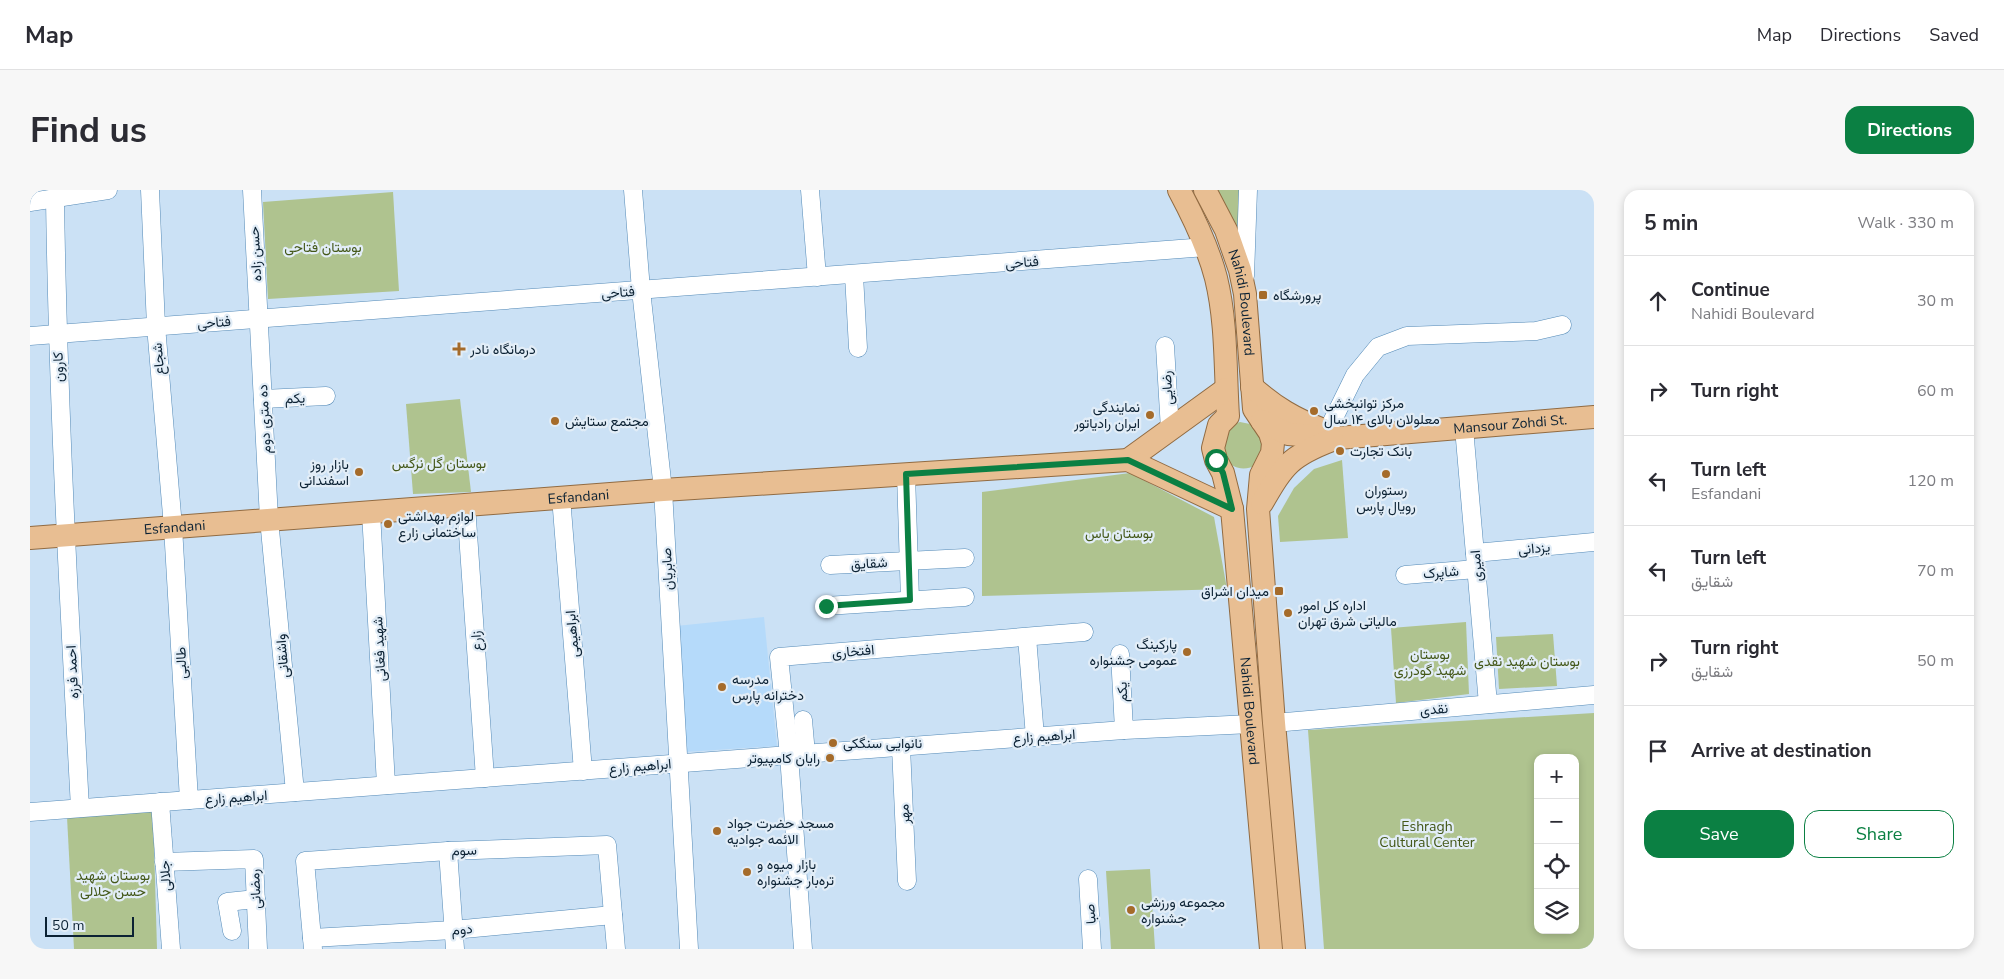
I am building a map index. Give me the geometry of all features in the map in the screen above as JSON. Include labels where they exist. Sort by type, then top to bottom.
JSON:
[{"type":"main road","name":"Nahidi Boulevard","points":[[1205,191],[1226,230],[1240,270],[1245,294],[1254,409],[1270,433],[1273,444],[1272,453],[1261,475],[1258,509],[1273,714],[1294,949]]},
{"type":"main road","points":[[1182,195],[1191,205],[1200,207],[1205,200],[1205,191]]},
{"type":"main road","name":"Nahidi Boulevard","points":[[1182,195],[1204,242],[1216,278],[1221,307],[1228,416],[1219,425],[1213,448],[1216,460],[1223,473],[1232,509],[1271,949]]},
{"type":"main road","points":[[1204,242],[1205,230],[1213,225],[1226,230]]},
{"type":"main road","points":[[1252,387],[1294,419],[1336,436]]},
{"type":"main road","points":[[1226,389],[1128,460],[1232,509]]},
{"type":"main road","name":"Mansour Zohdi St.","points":[[1262,421],[1288,434],[1336,436],[1594,417]]},
{"type":"main road","name":"Mansour Zohdi St.","points":[[1258,509],[1289,462],[1308,449],[1336,436]]},
{"type":"main road","name":"Esfandani","points":[[30,538],[561,497],[1128,460]]},
{"type":"main road","points":[[1245,667],[1249,672],[1258,677],[1265,676],[1270,672]]},
{"type":"main road","points":[[1250,714],[1257,695],[1262,695],[1273,714]]},
{"type":"street","points":[[30,202],[104,190]]},
{"type":"street","name":"شجاع","points":[[150,190],[156,326],[172,527]]},
{"type":"street","name":"حسن زاده","points":[[252,190],[259,319]]},
{"type":"street","name":"صابریان","points":[[633,190],[641,290],[662,490],[688,949]]},
{"type":"street","points":[[810,190],[817,278]]},
{"type":"street","points":[[1245,294],[1248,190]]},
{"type":"street","name":"کارون","points":[[55,199],[57,334],[65,535]]},
{"type":"street","name":"فتاحی","points":[[30,336],[817,278],[1204,242]]},
{"type":"street","points":[[854,275],[858,348]]},
{"type":"street","name":"ده متری دوم","points":[[259,319],[269,519]]},
{"type":"street","points":[[1336,436],[1355,376],[1378,347],[1407,336],[1536,331],[1562,325]]},
{"type":"street","name":"رضایی","points":[[1165,346],[1170,430]]},
{"type":"street","name":"یکم","points":[[263,399],[326,396]]},
{"type":"street","name":"امیری","points":[[1464,428],[1488,704]]},
{"type":"street","points":[[906,474],[910,600]]},
{"type":"street","name":"ابراهیمی","points":[[561,497],[584,771]]},
{"type":"street","name":"زارع","points":[[466,504],[485,778]]},
{"type":"street","name":"شهید فغانی","points":[[372,512],[386,786]]},
{"type":"street","name":"واشقانی","points":[[269,519],[295,792]]},
{"type":"street","name":"طالبی","points":[[172,527],[189,800]]},
{"type":"street","name":"احمد فرزه","points":[[65,535],[80,808]]},
{"type":"street","name":"یزدانی","points":[[1475,561],[1594,542]]},
{"type":"street","name":"شقایق","points":[[830,565],[965,558]]},
{"type":"street","name":"شاپرک","points":[[1406,575],[1475,561]]},
{"type":"street","points":[[826,606],[965,597]]},
{"type":"street","name":"افتخاری","points":[[797,755],[779,657],[1084,632]]},
{"type":"street","points":[[1026,637],[1035,737]]},
{"type":"street","name":"یکم","points":[[1120,654],[1124,730]]},
{"type":"street","name":"نقدی","points":[[1273,714],[1488,704],[1594,694]]},
{"type":"street","name":"ابراهیم زارع","points":[[30,812],[1124,730],[1250,714]]},
{"type":"street","points":[[803,720],[797,755],[803,949]]},
{"type":"street","name":"مهر","points":[[901,747],[907,881]]},
{"type":"street","name":"جلالی","points":[[160,802],[171,949]]},
{"type":"street","points":[[1261,837],[1256,864],[1261,949]]},
{"type":"street","name":"سوم","points":[[312,943],[304,861],[448,851],[607,846],[616,949]]},
{"type":"street","points":[[448,851],[455,949]]},
{"type":"street","name":"رمضانی","points":[[164,862],[254,859],[258,949]]},
{"type":"street","name":"صبا","points":[[1088,879],[1092,949]]},
{"type":"street","points":[[232,930],[227,902],[256,899]]},
{"type":"street","name":"دوم","points":[[312,943],[613,914]]},
{"type":"shaded area","points":[[764,617],[777,746],[685,752],[676,626]]},
{"type":"green space","points":[[1213,190],[1241,190],[1238,239]]},
{"type":"green space","name":"بوستان فتاحی","points":[[393,192],[399,291],[268,299],[263,202]]},
{"type":"green space","name":"بوستان گل نرگس","points":[[460,399],[471,492],[413,494],[406,404]]},
{"type":"green space","points":[[1240,422],[1255,425],[1266,436],[1258,464],[1244,469],[1231,465],[1223,458],[1222,435],[1233,424]]},
{"type":"green space","points":[[1342,460],[1348,538],[1280,542],[1278,516],[1294,488],[1314,469]]},
{"type":"green space","name":"بوستان یاس","points":[[1130,473],[1214,517],[1227,589],[982,596],[982,492]]},
{"type":"green space","name":"بوستان شهید گودرزی","points":[[1466,622],[1469,694],[1396,703],[1391,628]]},
{"type":"green space","name":"بوستان شهید نقدی","points":[[1553,634],[1557,686],[1499,689],[1496,637]]},
{"type":"green space","name":"Eshragh Cultural Center","points":[[1594,713],[1594,949],[1324,949],[1308,730]]},
{"type":"green space","name":"بوستان شهید حسن جلالی","points":[[153,810],[157,949],[74,949],[67,817]]},
{"type":"green space","name":"مجموعه ورزشی جشنواره","points":[[1150,869],[1155,949],[1111,949],[1106,871]]},
{"type":"place","name":"پرورشگاه","points":[[1263,295]]},
{"type":"place","name":"درمانگاه نادر","points":[[459,349]]},
{"type":"place","name":"مرکز توانبخشی معلولان بالای ۱۴ سال","points":[[1314,411]]},
{"type":"place","name":"نمایندگی ایران رادیاتور","points":[[1150,415]]},
{"type":"place","name":"مجتمع ستایش","points":[[555,421]]},
{"type":"place","name":"بانک تجارت","points":[[1340,451]]},
{"type":"place","name":"بازار روز اسفندانی","points":[[359,472]]},
{"type":"place","name":"رستوران رویال پارس","points":[[1386,474]]},
{"type":"place","name":"لوازم بهداشتی ساختمانی زارع","points":[[388,524]]},
{"type":"place","name":"میدان اشراق","points":[[1279,591]]},
{"type":"place","name":"اداره کل امور مالیاتی شرق تهران","points":[[1288,613]]},
{"type":"place","name":"پارکینگ عمومی جشنواره","points":[[1187,652]]},
{"type":"place","name":"مدرسه دخترانه پارس","points":[[722,687]]},
{"type":"place","name":"نانوایی سنگکی","points":[[833,743]]},
{"type":"place","name":"رایان کامپیوتر","points":[[830,758]]},
{"type":"place","name":"مسجد حضرت جواد الائمه جوادیه","points":[[717,831]]},
{"type":"place","name":"بازار میوه و تره‌بار جشنواره","points":[[747,872]]},
{"type":"place","name":"مجموعه ورزشی جشنواره","points":[[1131,910]]},
{"type":"route","points":[[826,606],[910,600],[906,474],[1128,460],[1232,509],[1223,473],[1216,460]]}]
